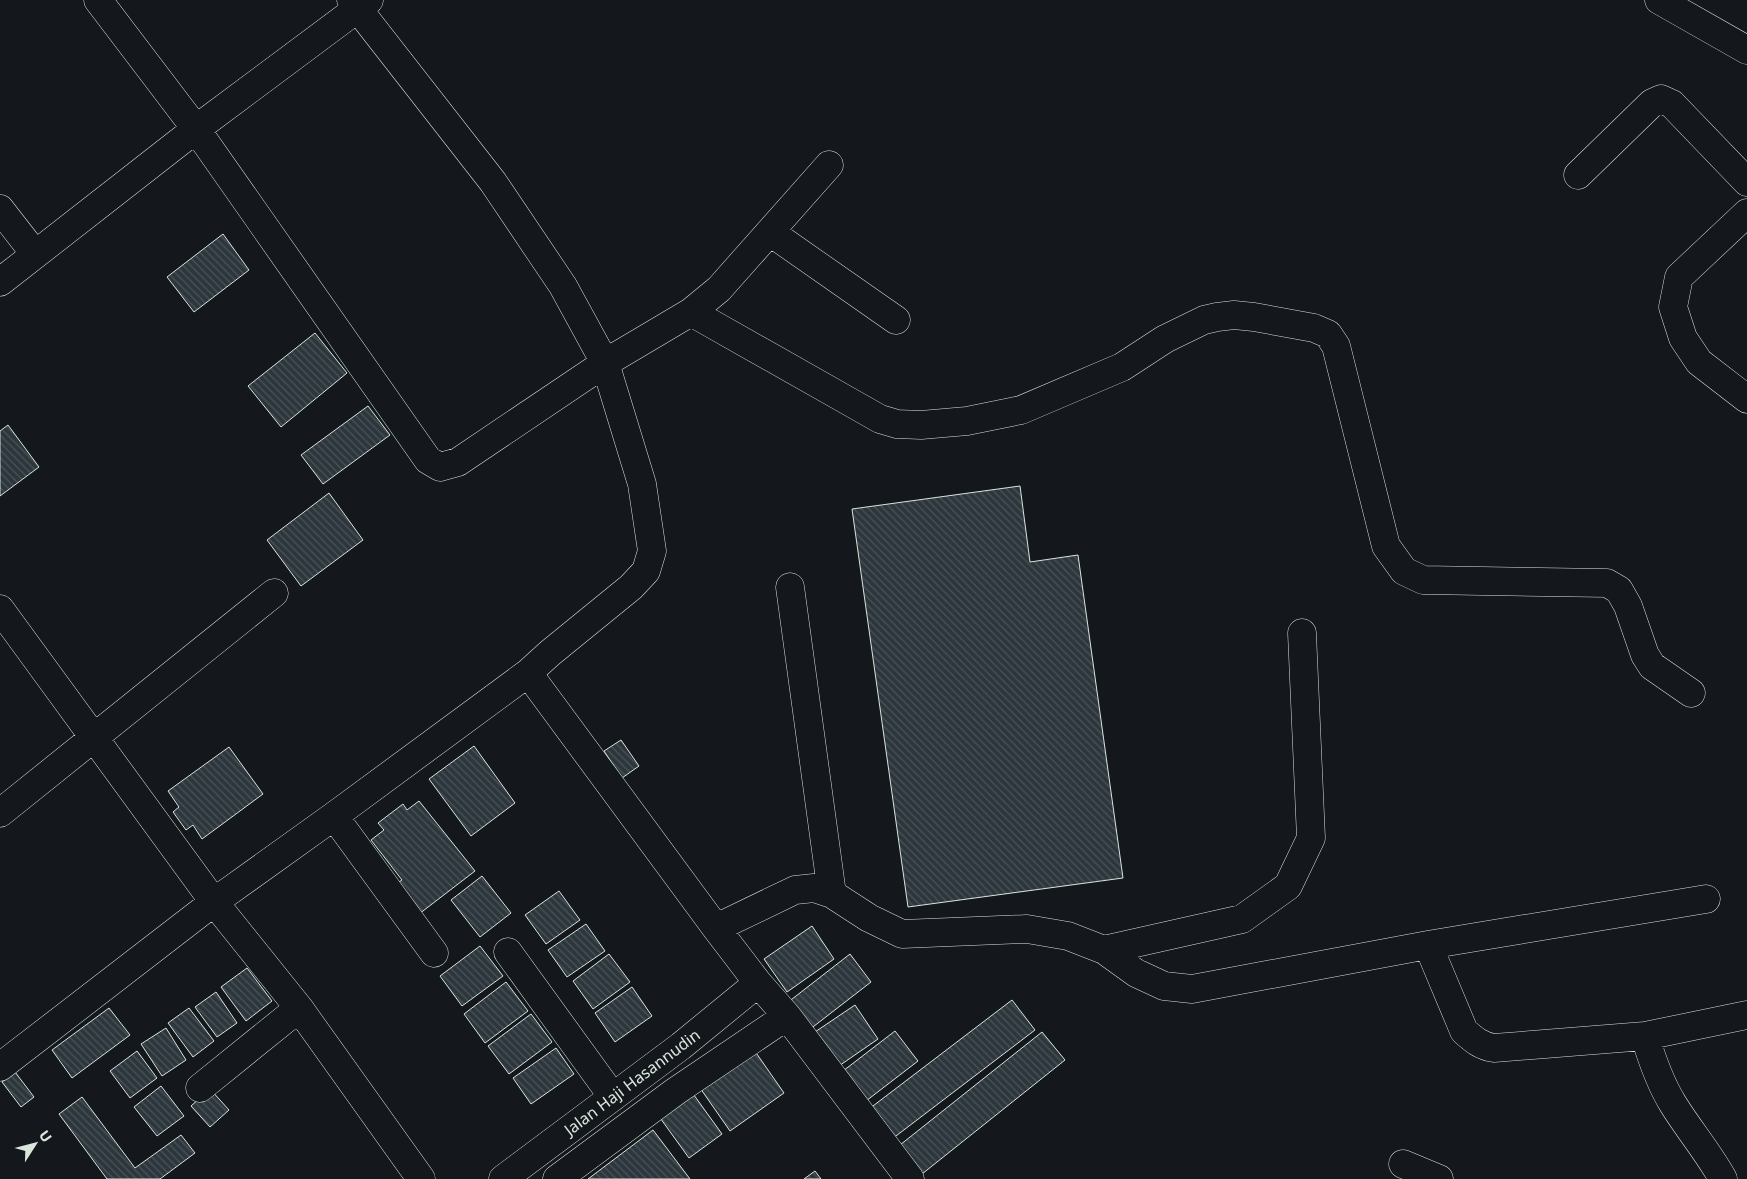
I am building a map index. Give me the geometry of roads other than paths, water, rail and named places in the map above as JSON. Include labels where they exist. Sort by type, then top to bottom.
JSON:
[{"type":"street","points":[[98,0],[196,129],[428,460],[440,467],[458,462],[605,362],[691,312],[719,289],[829,165]]},
{"type":"street","points":[[1659,0],[1747,50]]},
{"type":"street","points":[[0,282],[359,3],[493,182],[563,286],[605,362],[642,484],[652,551],[646,571],[631,587],[528,673],[214,902],[0,1067]]},
{"type":"street","points":[[1578,175],[1652,103],[1661,99],[1672,104],[1747,182]]},
{"type":"street","points":[[0,209],[35,254]]},
{"type":"street","points":[[1747,213],[1680,277],[1673,307],[1683,338],[1699,362],[1747,399]]},
{"type":"street","points":[[770,232],[896,320]]},
{"type":"street","points":[[691,312],[880,419],[897,424],[921,425],[967,421],[1021,410],[1122,367],[1165,339],[1204,320],[1216,317],[1234,315],[1254,316],[1314,328],[1328,334],[1336,346],[1386,546],[1404,571],[1424,580],[1607,583],[1619,590],[1628,606],[1644,656],[1652,666],[1691,693]]},
{"type":"street","points":[[790,587],[832,894]]},
{"type":"street","points":[[0,813],[274,593]]},
{"type":"street","points":[[0,609],[214,902],[299,1008],[421,1179]]},
{"type":"street","points":[[1104,950],[1242,919],[1288,886],[1311,838],[1302,633]]},
{"type":"street","points":[[528,673],[716,928],[758,983],[787,1016],[904,1177]]},
{"type":"street","points":[[334,816],[434,953]]},
{"type":"street","points":[[716,928],[795,890],[814,888],[832,894],[869,918],[902,934],[1026,929],[1068,936],[1104,950],[1136,973],[1164,986],[1192,989],[1428,945],[1706,899]]},
{"type":"street","points":[[1428,945],[1464,1031],[1484,1046],[1494,1048],[1645,1036],[1747,1015]]},
{"type":"street","points":[[508,952],[613,1096]]},
{"type":"street","name":"Jalan Haji Hasannudin","points":[[503,1179],[681,1046],[758,983]]},
{"type":"street","points":[[200,1088],[299,1008]]},
{"type":"street","name":"Jalan Haji Hasannudin","points":[[557,1179],[676,1091],[787,1016]]},
{"type":"street","points":[[1645,1036],[1657,1074],[1673,1104],[1723,1179]]},
{"type":"street","points":[[1404,1164],[1439,1179]]}]
